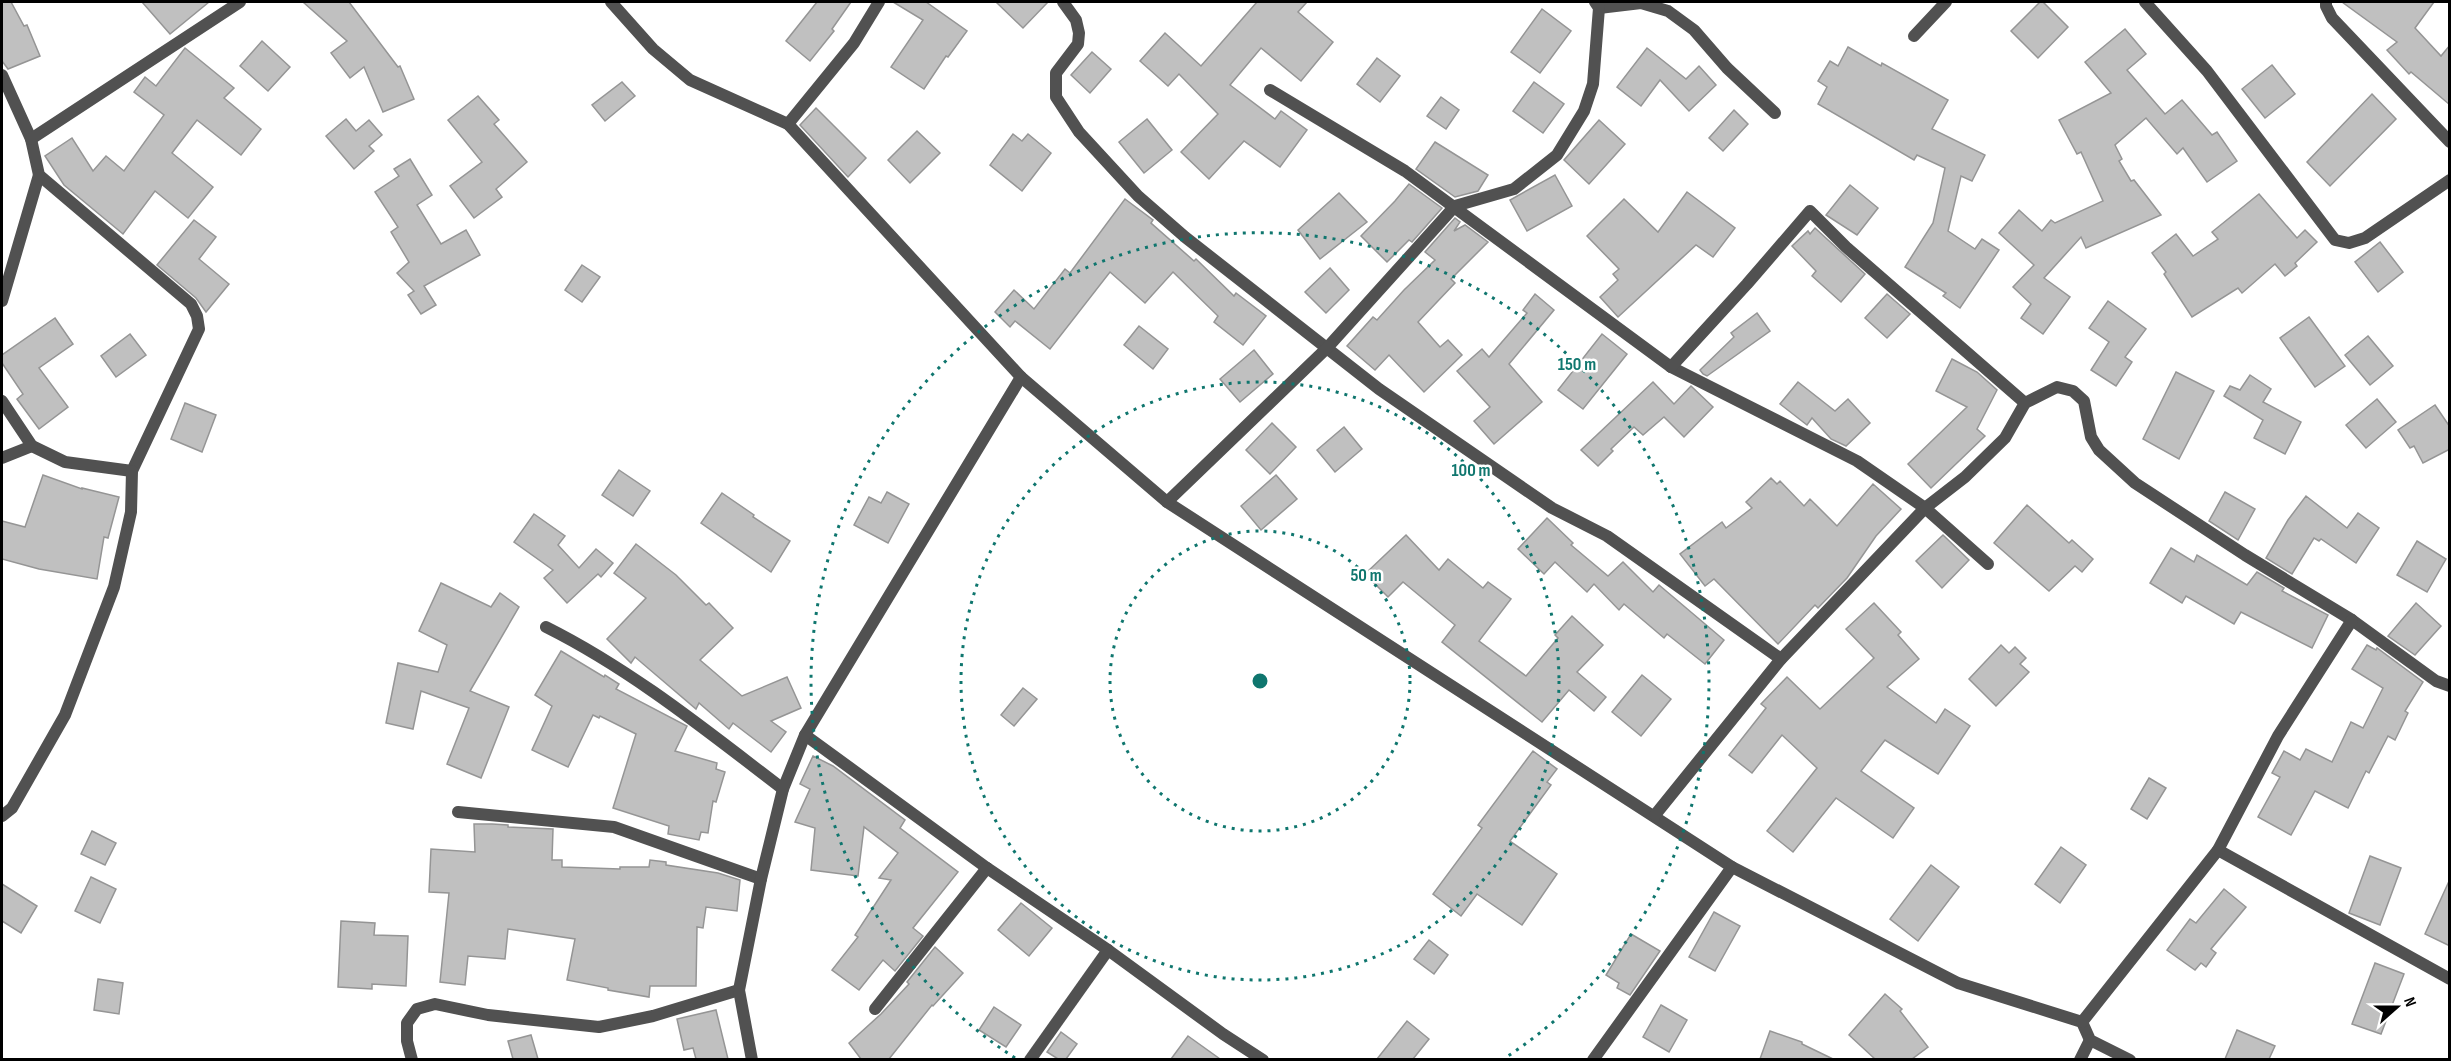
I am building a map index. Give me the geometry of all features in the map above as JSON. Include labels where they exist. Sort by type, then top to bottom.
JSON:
[{"type":"street","points":[[31,139],[240,2]]},
{"type":"street","points":[[611,2],[653,49],[690,80],[788,124],[1021,377],[1167,502],[1655,815],[1732,867],[1958,983],[2082,1022],[2091,1040],[2130,1059]]},
{"type":"street","points":[[788,124],[854,44],[879,2]]},
{"type":"street","points":[[1063,2],[1076,20],[1079,33],[1078,44],[1056,73],[1056,97],[1079,132],[1138,196],[1185,237],[1378,389],[1552,508],[1606,536],[1781,658]]},
{"type":"street","points":[[1914,36],[1946,2]]},
{"type":"street","points":[[2145,2],[2207,71],[2335,240],[2349,243],[2365,238],[2450,180]]},
{"type":"street","points":[[2326,2],[2325,6],[2332,18],[2450,141]]},
{"type":"street","points":[[1167,502],[1327,348],[1455,206],[1514,189],[1557,155],[1584,111],[1593,84],[1597,5],[1641,3],[1668,11],[1694,30],[1727,68],[1775,113]]},
{"type":"street","points":[[2,75],[31,139],[39,175],[2,301]]},
{"type":"street","points":[[1270,90],[1405,171],[1671,368],[1857,461],[1925,508],[1988,564]]},
{"type":"street","points":[[2,816],[12,808],[65,715],[114,587],[131,512],[132,471],[199,329],[197,316],[191,304],[39,175]]},
{"type":"street","points":[[1671,368],[1810,211],[1846,247],[2025,403]]},
{"type":"street","points":[[752,1059],[739,990],[760,879],[783,789],[805,735],[1021,377]]},
{"type":"street","points":[[1655,815],[1781,658],[1925,508],[1965,477],[2005,438],[2025,403],[2057,387],[2073,391],[2084,401],[2091,437],[2098,450],[2134,483],[2245,555],[2352,620],[2436,681],[2450,686]]},
{"type":"street","points":[[2,401],[32,446],[65,462],[132,471]]},
{"type":"street","points":[[2,458],[32,446]]},
{"type":"street","points":[[2082,1022],[2218,850],[2278,736],[2352,620]]},
{"type":"street","points":[[546,627],[632,678],[699,724],[783,789]]},
{"type":"street","points":[[805,735],[987,868],[1108,950],[1223,1034],[1263,1059]]},
{"type":"street","points":[[458,812],[614,827],[760,879]]},
{"type":"street","points":[[2218,850],[2450,979]]},
{"type":"street","points":[[1593,1059],[1732,867]]},
{"type":"street","points":[[875,1009],[987,868]]},
{"type":"street","points":[[1030,1059],[1108,950]]},
{"type":"street","points":[[412,1059],[407,1041],[407,1023],[417,1009],[435,1004],[488,1015],[599,1027],[653,1016],[739,990]]},
{"type":"street","points":[[2080,1059],[2091,1040]]},
{"type":"building","points":[[2,2],[11,2],[24,26],[27,25],[40,56],[8,69],[2,61]]},
{"type":"building","points":[[142,2],[209,2],[170,34]]},
{"type":"building","points":[[303,2],[349,2],[398,67],[400,66],[414,99],[383,112],[364,67],[350,78],[331,53],[347,41]]},
{"type":"building","points":[[817,2],[851,2],[832,29],[834,31],[810,61],[786,41]]},
{"type":"building","points":[[893,2],[926,2],[967,31],[948,57],[946,56],[924,89],[891,67],[923,20]]},
{"type":"building","points":[[996,2],[1048,2],[1023,28]]},
{"type":"building","points":[[1257,2],[1307,2],[1298,12],[1333,42],[1301,81],[1261,48],[1230,85],[1275,119],[1281,111],[1307,130],[1280,167],[1244,141],[1209,179],[1181,152],[1218,114],[1179,74],[1168,86],[1140,61],[1165,33],[1201,66]]},
{"type":"building","points":[[2040,2],[2043,2],[2068,27],[2038,58],[2011,31]]},
{"type":"building","points":[[2342,2],[2434,2],[2415,28],[2441,56],[2450,45],[2450,105],[2411,72],[2409,74],[2387,50],[2397,42]]},
{"type":"building","points":[[1542,9],[1571,31],[1540,73],[1511,52]]},
{"type":"building","points":[[2125,29],[2146,54],[2127,70],[2165,114],[2182,100],[2212,135],[2217,132],[2237,161],[2207,182],[2183,148],[2177,154],[2146,118],[2115,145],[2122,159],[2119,161],[2131,181],[2134,180],[2161,215],[2086,248],[2081,237],[2044,278],[2070,297],[2043,334],[2021,318],[2031,304],[2013,287],[2034,265],[1999,233],[2019,210],[2042,231],[2051,220],[2055,223],[2103,201],[2081,152],[2077,154],[2059,120],[2111,93],[2085,62]]},
{"type":"building","points":[[262,41],[290,67],[268,91],[240,66]]},
{"type":"building","points":[[1848,47],[1948,100],[1932,129],[1985,155],[1972,181],[1961,176],[1948,231],[1975,249],[1982,239],[1999,250],[1960,308],[1943,296],[1946,293],[1905,267],[1933,223],[1945,168],[1917,155],[1914,160],[1818,104],[1827,87],[1818,81],[1830,61],[1838,66]]},
{"type":"building","points":[[185,48],[234,88],[224,98],[261,129],[241,155],[197,120],[172,153],[213,187],[188,218],[155,191],[123,234],[64,185],[45,156],[72,138],[93,171],[106,156],[124,171],[164,115],[134,92],[145,77],[156,86]]},
{"type":"building","points":[[1647,48],[1686,79],[1699,66],[1716,85],[1689,111],[1660,80],[1641,106],[1617,87]]},
{"type":"building","points":[[1092,52],[1111,69],[1090,93],[1071,75]]},
{"type":"building","points":[[1377,58],[1400,76],[1380,102],[1357,84]]},
{"type":"building","points":[[2272,65],[2295,94],[2265,118],[2242,89]]},
{"type":"building","points":[[622,82],[635,96],[605,121],[592,105]]},
{"type":"building","points":[[1534,82],[1564,104],[1543,133],[1513,111]]},
{"type":"building","points":[[2372,94],[2396,119],[2330,186],[2307,162]]},
{"type":"building","points":[[478,96],[499,120],[494,124],[527,162],[496,189],[502,197],[474,218],[450,186],[482,162],[448,120]]},
{"type":"building","points":[[1441,97],[1459,110],[1446,129],[1427,116]]},
{"type":"building","points":[[816,108],[866,158],[848,177],[800,125]]},
{"type":"building","points":[[1734,110],[1748,124],[1723,151],[1709,138]]},
{"type":"building","points":[[346,119],[356,131],[369,120],[382,135],[369,146],[374,151],[354,169],[326,136]]},
{"type":"building","points":[[1147,119],[1172,150],[1144,173],[1119,142]]},
{"type":"building","points":[[1599,120],[1625,144],[1589,184],[1564,160]]},
{"type":"building","points":[[917,131],[940,153],[910,183],[888,160]]},
{"type":"building","points":[[1013,134],[1022,141],[1028,134],[1051,153],[1022,191],[990,165]]},
{"type":"building","points":[[1435,142],[1488,175],[1478,191],[1455,197],[1416,169]]},
{"type":"building","points":[[410,159],[432,195],[417,205],[441,244],[466,230],[480,255],[424,286],[436,305],[421,314],[408,295],[414,291],[397,273],[409,262],[391,232],[398,227],[375,192],[399,176],[394,169]]},
{"type":"building","points":[[1555,175],[1572,206],[1527,231],[1510,200]]},
{"type":"building","points":[[1409,184],[1442,208],[1412,242],[1409,240],[1387,262],[1361,236]]},
{"type":"building","points":[[1850,185],[1878,208],[1857,235],[1826,215]]},
{"type":"building","points":[[1687,192],[1735,228],[1713,257],[1696,245],[1618,317],[1600,297],[1618,280],[1613,274],[1619,269],[1587,236],[1624,199],[1658,232]]},
{"type":"building","points":[[1339,193],[1367,222],[1320,259],[1298,230]]},
{"type":"building","points":[[2259,194],[2297,238],[2305,230],[2317,242],[2295,263],[2297,266],[2285,276],[2275,264],[2242,293],[2238,288],[2192,317],[2164,274],[2166,272],[2152,253],[2176,234],[2193,256],[2218,239],[2212,232]]},
{"type":"building","points":[[1125,199],[1153,220],[1151,223],[1194,261],[1196,259],[1234,296],[1236,293],[1266,316],[1243,345],[1214,322],[1218,316],[1173,272],[1145,303],[1110,272],[1050,349],[1015,321],[1010,327],[995,312],[1014,290],[1034,309],[1065,269],[1070,273]]},
{"type":"building","points":[[1455,218],[1460,222],[1454,231],[1465,225],[1488,242],[1451,279],[1455,283],[1418,322],[1440,347],[1448,340],[1462,355],[1424,392],[1389,355],[1375,370],[1347,346],[1373,317],[1377,320],[1435,260],[1425,252]]},
{"type":"building","points":[[194,220],[216,237],[199,259],[229,284],[206,312],[196,298],[157,265]]},
{"type":"building","points":[[1815,228],[1865,274],[1841,302],[1812,276],[1816,271],[1792,246],[1808,231],[1810,234]]},
{"type":"building","points":[[2380,242],[2403,272],[2378,292],[2355,262]]},
{"type":"building","points":[[582,265],[600,277],[582,302],[565,290]]},
{"type":"building","points":[[1330,268],[1349,290],[1326,313],[1305,292]]},
{"type":"building","points":[[1535,294],[1554,310],[1509,364],[1542,402],[1494,444],[1474,421],[1490,407],[1457,371],[1482,349],[1489,357],[1527,313],[1523,310]]},
{"type":"building","points":[[1887,294],[1910,314],[1887,338],[1865,318]]},
{"type":"building","points":[[2108,301],[2146,329],[2125,357],[2132,362],[2116,386],[2091,370],[2109,342],[2089,328]]},
{"type":"building","points":[[1757,313],[1770,331],[1707,376],[1703,374],[1700,370],[1734,337],[1731,333]]},
{"type":"building","points":[[2309,317],[2345,366],[2315,387],[2280,338]]},
{"type":"building","points":[[55,318],[73,344],[39,368],[68,407],[39,429],[17,399],[23,394],[2,363],[2,355]]},
{"type":"building","points":[[1139,326],[1168,349],[1153,369],[1124,345]]},
{"type":"building","points":[[130,334],[146,355],[116,377],[101,356]]},
{"type":"building","points":[[1602,334],[1627,354],[1583,409],[1558,390]]},
{"type":"building","points":[[2368,336],[2393,366],[2370,385],[2345,355]]},
{"type":"building","points":[[1254,350],[1273,374],[1240,402],[1220,379]]},
{"type":"building","points":[[1952,359],[1977,372],[1997,390],[1977,429],[1985,436],[1931,488],[1908,464],[1967,407],[1936,391]]},
{"type":"building","points":[[2176,372],[2214,391],[2179,459],[2143,439]]},
{"type":"building","points":[[2250,375],[2271,389],[2263,402],[2301,422],[2285,454],[2254,438],[2263,420],[2224,396],[2230,386],[2240,390]]},
{"type":"building","points":[[1653,382],[1674,404],[1691,386],[1713,407],[1684,437],[1664,417],[1643,435],[1634,427],[1611,449],[1613,451],[1598,466],[1581,450]]},
{"type":"building","points":[[1798,382],[1835,411],[1848,399],[1870,423],[1846,446],[1831,439],[1812,418],[1807,425],[1780,404]]},
{"type":"building","points":[[2377,399],[2396,422],[2366,448],[2346,425]]},
{"type":"building","points":[[185,403],[216,415],[202,452],[171,439]]},
{"type":"building","points":[[2435,405],[2450,427],[2450,449],[2423,463],[2414,446],[2410,448],[2398,430]]},
{"type":"building","points":[[1272,423],[1296,447],[1270,474],[1246,450]]},
{"type":"building","points":[[1344,427],[1362,449],[1335,472],[1317,450]]},
{"type":"building","points":[[619,470],[650,491],[633,516],[602,495]]},
{"type":"building","points":[[43,475],[82,489],[119,497],[108,538],[104,537],[97,579],[39,569],[2,559],[2,521],[25,527]]},
{"type":"building","points":[[1276,475],[1297,499],[1261,530],[1241,506]]},
{"type":"building","points":[[1771,478],[1777,484],[1780,481],[1804,506],[1810,499],[1837,526],[1873,484],[1901,509],[1876,536],[1847,578],[1818,608],[1815,605],[1778,644],[1714,579],[1705,586],[1680,554],[1722,522],[1726,528],[1752,508],[1746,502]]},
{"type":"building","points":[[887,492],[909,504],[888,543],[854,525],[869,497],[881,503]]},
{"type":"building","points":[[2225,492],[2255,509],[2238,540],[2209,521]]},
{"type":"building","points":[[722,493],[790,541],[771,572],[701,523]]},
{"type":"building","points":[[2306,496],[2347,528],[2358,513],[2379,528],[2356,563],[2321,539],[2319,541],[2314,538],[2292,574],[2266,558],[2288,520]]},
{"type":"building","points":[[2027,505],[2069,543],[2072,540],[2093,559],[2082,572],[2075,566],[2049,591],[1994,543]]},
{"type":"building","points":[[534,514],[565,536],[558,545],[579,568],[596,549],[613,563],[601,577],[598,574],[567,603],[544,578],[553,570],[514,542]]},
{"type":"building","points":[[1547,518],[1573,543],[1571,545],[1608,576],[1623,562],[1653,592],[1659,585],[1724,640],[1705,664],[1667,634],[1664,638],[1624,604],[1619,610],[1594,584],[1587,592],[1555,562],[1544,574],[1518,549]]},
{"type":"building","points":[[1406,535],[1439,570],[1448,559],[1483,588],[1488,582],[1511,599],[1479,641],[1526,676],[1558,638],[1555,635],[1572,616],[1603,645],[1577,672],[1606,697],[1594,711],[1569,690],[1542,722],[1442,642],[1455,625],[1403,582],[1388,597],[1365,574]]},
{"type":"building","points":[[1943,535],[1969,560],[1942,588],[1916,561]]},
{"type":"building","points":[[2417,541],[2446,559],[2427,592],[2397,575]]},
{"type":"building","points":[[636,544],[676,575],[706,605],[709,603],[733,628],[700,660],[742,696],[787,677],[801,708],[771,721],[786,732],[771,752],[733,723],[729,729],[699,703],[696,709],[635,657],[631,663],[607,639],[646,598],[614,573]]},
{"type":"building","points":[[2171,548],[2194,562],[2197,555],[2247,585],[2257,572],[2284,588],[2282,591],[2328,615],[2312,648],[2241,612],[2234,624],[2186,596],[2182,603],[2150,583]]},
{"type":"building","points":[[441,583],[491,607],[500,593],[519,607],[470,691],[509,707],[481,778],[447,764],[469,708],[421,691],[413,729],[386,723],[398,663],[438,672],[447,645],[419,631]]},
{"type":"building","points":[[1874,603],[1901,632],[1898,635],[1919,659],[1887,687],[1936,723],[1945,709],[1970,726],[1938,774],[1885,740],[1861,771],[1914,808],[1893,838],[1836,798],[1793,852],[1767,831],[1817,768],[1782,735],[1752,773],[1729,755],[1766,708],[1761,704],[1787,677],[1820,709],[1874,658],[1846,629]]},
{"type":"building","points":[[2416,603],[2441,626],[2415,655],[2388,636]]},
{"type":"building","points":[[2001,645],[2009,653],[2015,647],[2026,658],[2020,664],[2029,672],[1996,706],[1969,679]]},
{"type":"building","points":[[2367,645],[2376,650],[2377,648],[2423,682],[2405,711],[2408,713],[2395,740],[2388,736],[2369,773],[2366,771],[2348,808],[2315,791],[2291,835],[2258,817],[2280,777],[2272,773],[2284,751],[2300,760],[2306,749],[2332,762],[2351,722],[2363,728],[2383,688],[2352,669]]},
{"type":"building","points":[[561,651],[619,684],[616,689],[687,726],[675,751],[717,763],[716,769],[725,772],[716,802],[713,801],[708,833],[701,832],[699,840],[668,834],[669,826],[613,808],[636,734],[600,716],[599,718],[593,715],[568,767],[532,750],[552,706],[535,695]]},
{"type":"building","points":[[1642,675],[1671,699],[1641,736],[1612,712]]},
{"type":"building","points":[[1023,688],[1037,699],[1014,726],[1001,715]]},
{"type":"building","points":[[1533,751],[1557,769],[1547,782],[1551,785],[1510,841],[1557,874],[1522,925],[1477,894],[1461,916],[1433,894],[1482,828],[1478,825]]},
{"type":"building","points":[[813,756],[833,766],[905,820],[900,828],[958,872],[913,928],[923,936],[895,971],[883,960],[859,990],[832,970],[858,937],[855,935],[891,880],[879,878],[898,853],[864,827],[858,876],[811,870],[815,828],[795,822],[810,789],[800,784]]},
{"type":"building","points":[[2149,778],[2166,788],[2147,819],[2131,809]]},
{"type":"building","points":[[474,824],[553,829],[552,860],[562,860],[562,867],[620,869],[620,867],[649,867],[650,860],[666,862],[666,865],[718,873],[740,880],[737,911],[706,907],[703,928],[697,927],[696,986],[650,986],[649,997],[567,980],[575,939],[508,929],[505,959],[468,956],[465,985],[440,982],[449,893],[429,892],[431,849],[475,852]]},
{"type":"building","points":[[92,831],[116,843],[105,865],[81,854]]},
{"type":"building","points":[[2061,847],[2086,865],[2060,903],[2035,884]]},
{"type":"building","points":[[2370,856],[2401,868],[2380,925],[2349,913]]},
{"type":"building","points":[[1931,865],[1959,887],[1918,941],[1890,919]]},
{"type":"building","points":[[91,877],[116,889],[100,923],[75,911]]},
{"type":"building","points":[[2450,879],[2450,946],[2425,934]]},
{"type":"building","points":[[2,884],[37,906],[21,933],[2,921]]},
{"type":"building","points":[[2224,889],[2246,907],[2211,949],[2216,953],[2206,967],[2201,963],[2195,970],[2167,950],[2190,919],[2196,923]]},
{"type":"building","points":[[1021,903],[1052,928],[1029,956],[998,930]]},
{"type":"building","points":[[1714,912],[1740,926],[1715,971],[1689,957]]},
{"type":"building","points":[[341,921],[375,923],[374,935],[408,936],[406,986],[372,984],[372,989],[338,987]]},
{"type":"building","points":[[1631,934],[1660,951],[1630,995],[1617,988],[1619,983],[1606,975]]},
{"type":"building","points":[[1429,940],[1448,955],[1434,974],[1414,959]]},
{"type":"building","points":[[935,947],[963,973],[932,1005],[889,1059],[861,1059],[849,1043],[909,984],[907,982]]},
{"type":"building","points":[[2375,963],[2404,974],[2381,1034],[2352,1024]]},
{"type":"building","points":[[98,979],[123,983],[119,1014],[94,1010]]},
{"type":"building","points":[[1885,994],[1902,1009],[1900,1011],[1928,1047],[1912,1059],[1875,1059],[1849,1035]]},
{"type":"building","points":[[1661,1005],[1687,1020],[1669,1052],[1643,1037]]},
{"type":"building","points":[[994,1007],[1021,1025],[1006,1047],[979,1030]]},
{"type":"building","points":[[716,1010],[728,1059],[696,1059],[693,1048],[684,1050],[677,1019]]},
{"type":"building","points":[[1407,1021],[1429,1039],[1413,1059],[1377,1059]]},
{"type":"building","points":[[2237,1030],[2275,1046],[2269,1059],[2225,1059]]},
{"type":"building","points":[[1770,1031],[1802,1042],[1833,1059],[1760,1059]]},
{"type":"building","points":[[1061,1032],[1077,1044],[1066,1059],[1058,1059],[1047,1052]]},
{"type":"building","points":[[531,1035],[538,1059],[513,1059],[508,1041]]},
{"type":"building","points":[[1188,1036],[1220,1059],[1171,1059]]}]
